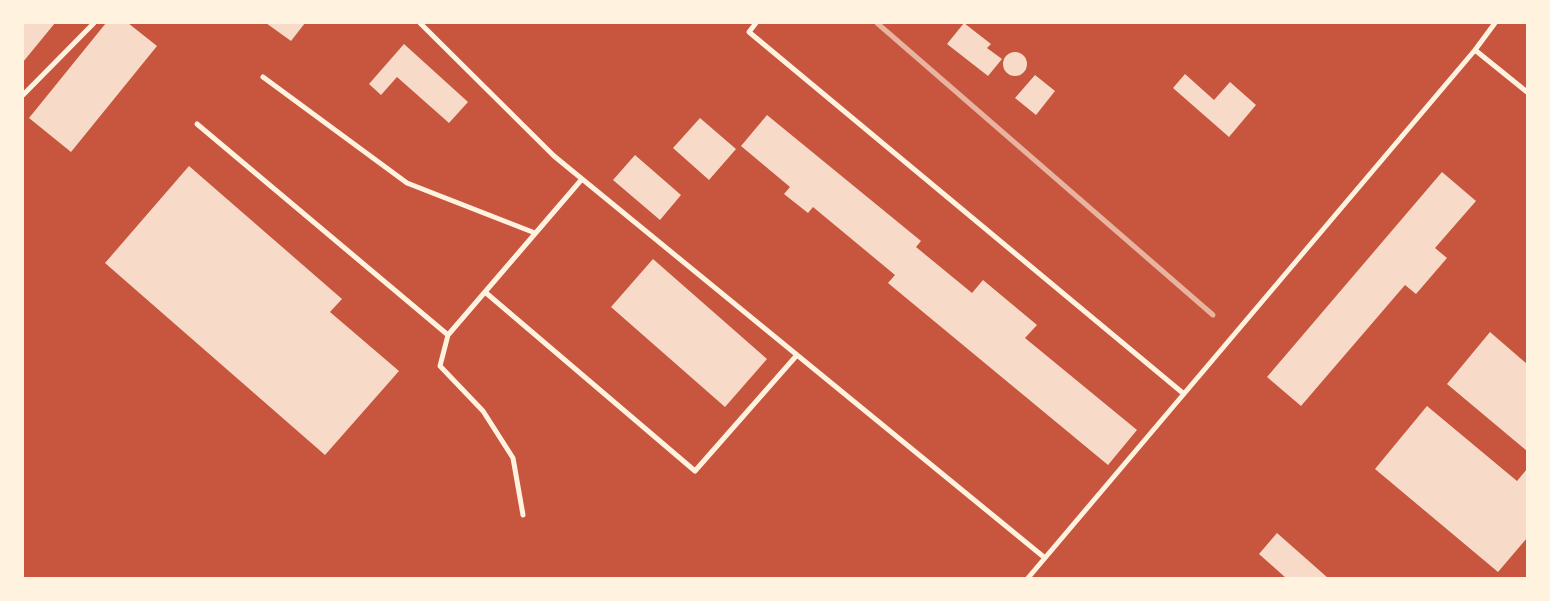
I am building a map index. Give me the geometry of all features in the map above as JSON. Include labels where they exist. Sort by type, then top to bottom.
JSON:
[{"type":"lane","points":[[23,95],[94,23]]},
{"type":"lane","points":[[420,23],[554,156],[1045,558]]},
{"type":"lane","points":[[755,23],[749,32],[1184,394]]},
{"type":"lane","points":[[1027,578],[1475,50],[1495,23]]},
{"type":"lane","points":[[1475,50],[1527,92]]},
{"type":"lane","points":[[263,77],[407,183],[536,233]]},
{"type":"lane","points":[[197,124],[448,335]]},
{"type":"lane","points":[[523,515],[513,457],[483,411],[440,366],[448,335],[582,179]]},
{"type":"lane","points":[[485,292],[695,471],[797,355]]},
{"type":"building","points":[[23,23],[55,23],[23,62]]},
{"type":"building","points":[[106,23],[128,23],[157,46],[71,152],[29,118]]},
{"type":"building","points":[[266,23],[305,23],[291,41]]},
{"type":"building","points":[[964,23],[991,44],[987,48],[1002,59],[988,76],[947,44]]},
{"type":"building","points":[[404,44],[468,102],[449,123],[397,77],[381,95],[369,84]]},
{"type":"building","points":[[1015,52],[1024,55],[1027,64],[1024,73],[1015,76],[1006,73],[1003,64],[1006,55]]},
{"type":"building","points":[[1185,74],[1214,100],[1230,82],[1256,105],[1229,137],[1173,88]]},
{"type":"building","points":[[1035,75],[1055,91],[1036,115],[1015,98]]},
{"type":"building","points":[[767,115],[921,241],[916,247],[972,293],[983,280],[1037,325],[1025,338],[1137,430],[1108,465],[888,283],[895,275],[813,207],[808,213],[784,194],[790,187],[741,146]]},
{"type":"building","points":[[700,118],[736,149],[709,180],[673,148]]},
{"type":"building","points":[[635,155],[681,195],[660,220],[613,180]]},
{"type":"building","points":[[189,166],[342,299],[330,312],[399,371],[325,455],[105,263]]},
{"type":"building","points":[[1442,172],[1476,201],[1435,248],[1447,258],[1416,294],[1405,285],[1301,406],[1267,377]]},
{"type":"building","points":[[653,259],[767,359],[725,407],[611,307]]},
{"type":"building","points":[[1490,332],[1527,364],[1527,451],[1447,384]]},
{"type":"building","points":[[1427,406],[1517,481],[1527,469],[1527,538],[1498,572],[1375,469]]},
{"type":"building","points":[[1277,533],[1328,578],[1286,578],[1259,554]]},
{"type":"railway","points":[[877,23],[1213,315]]}]
